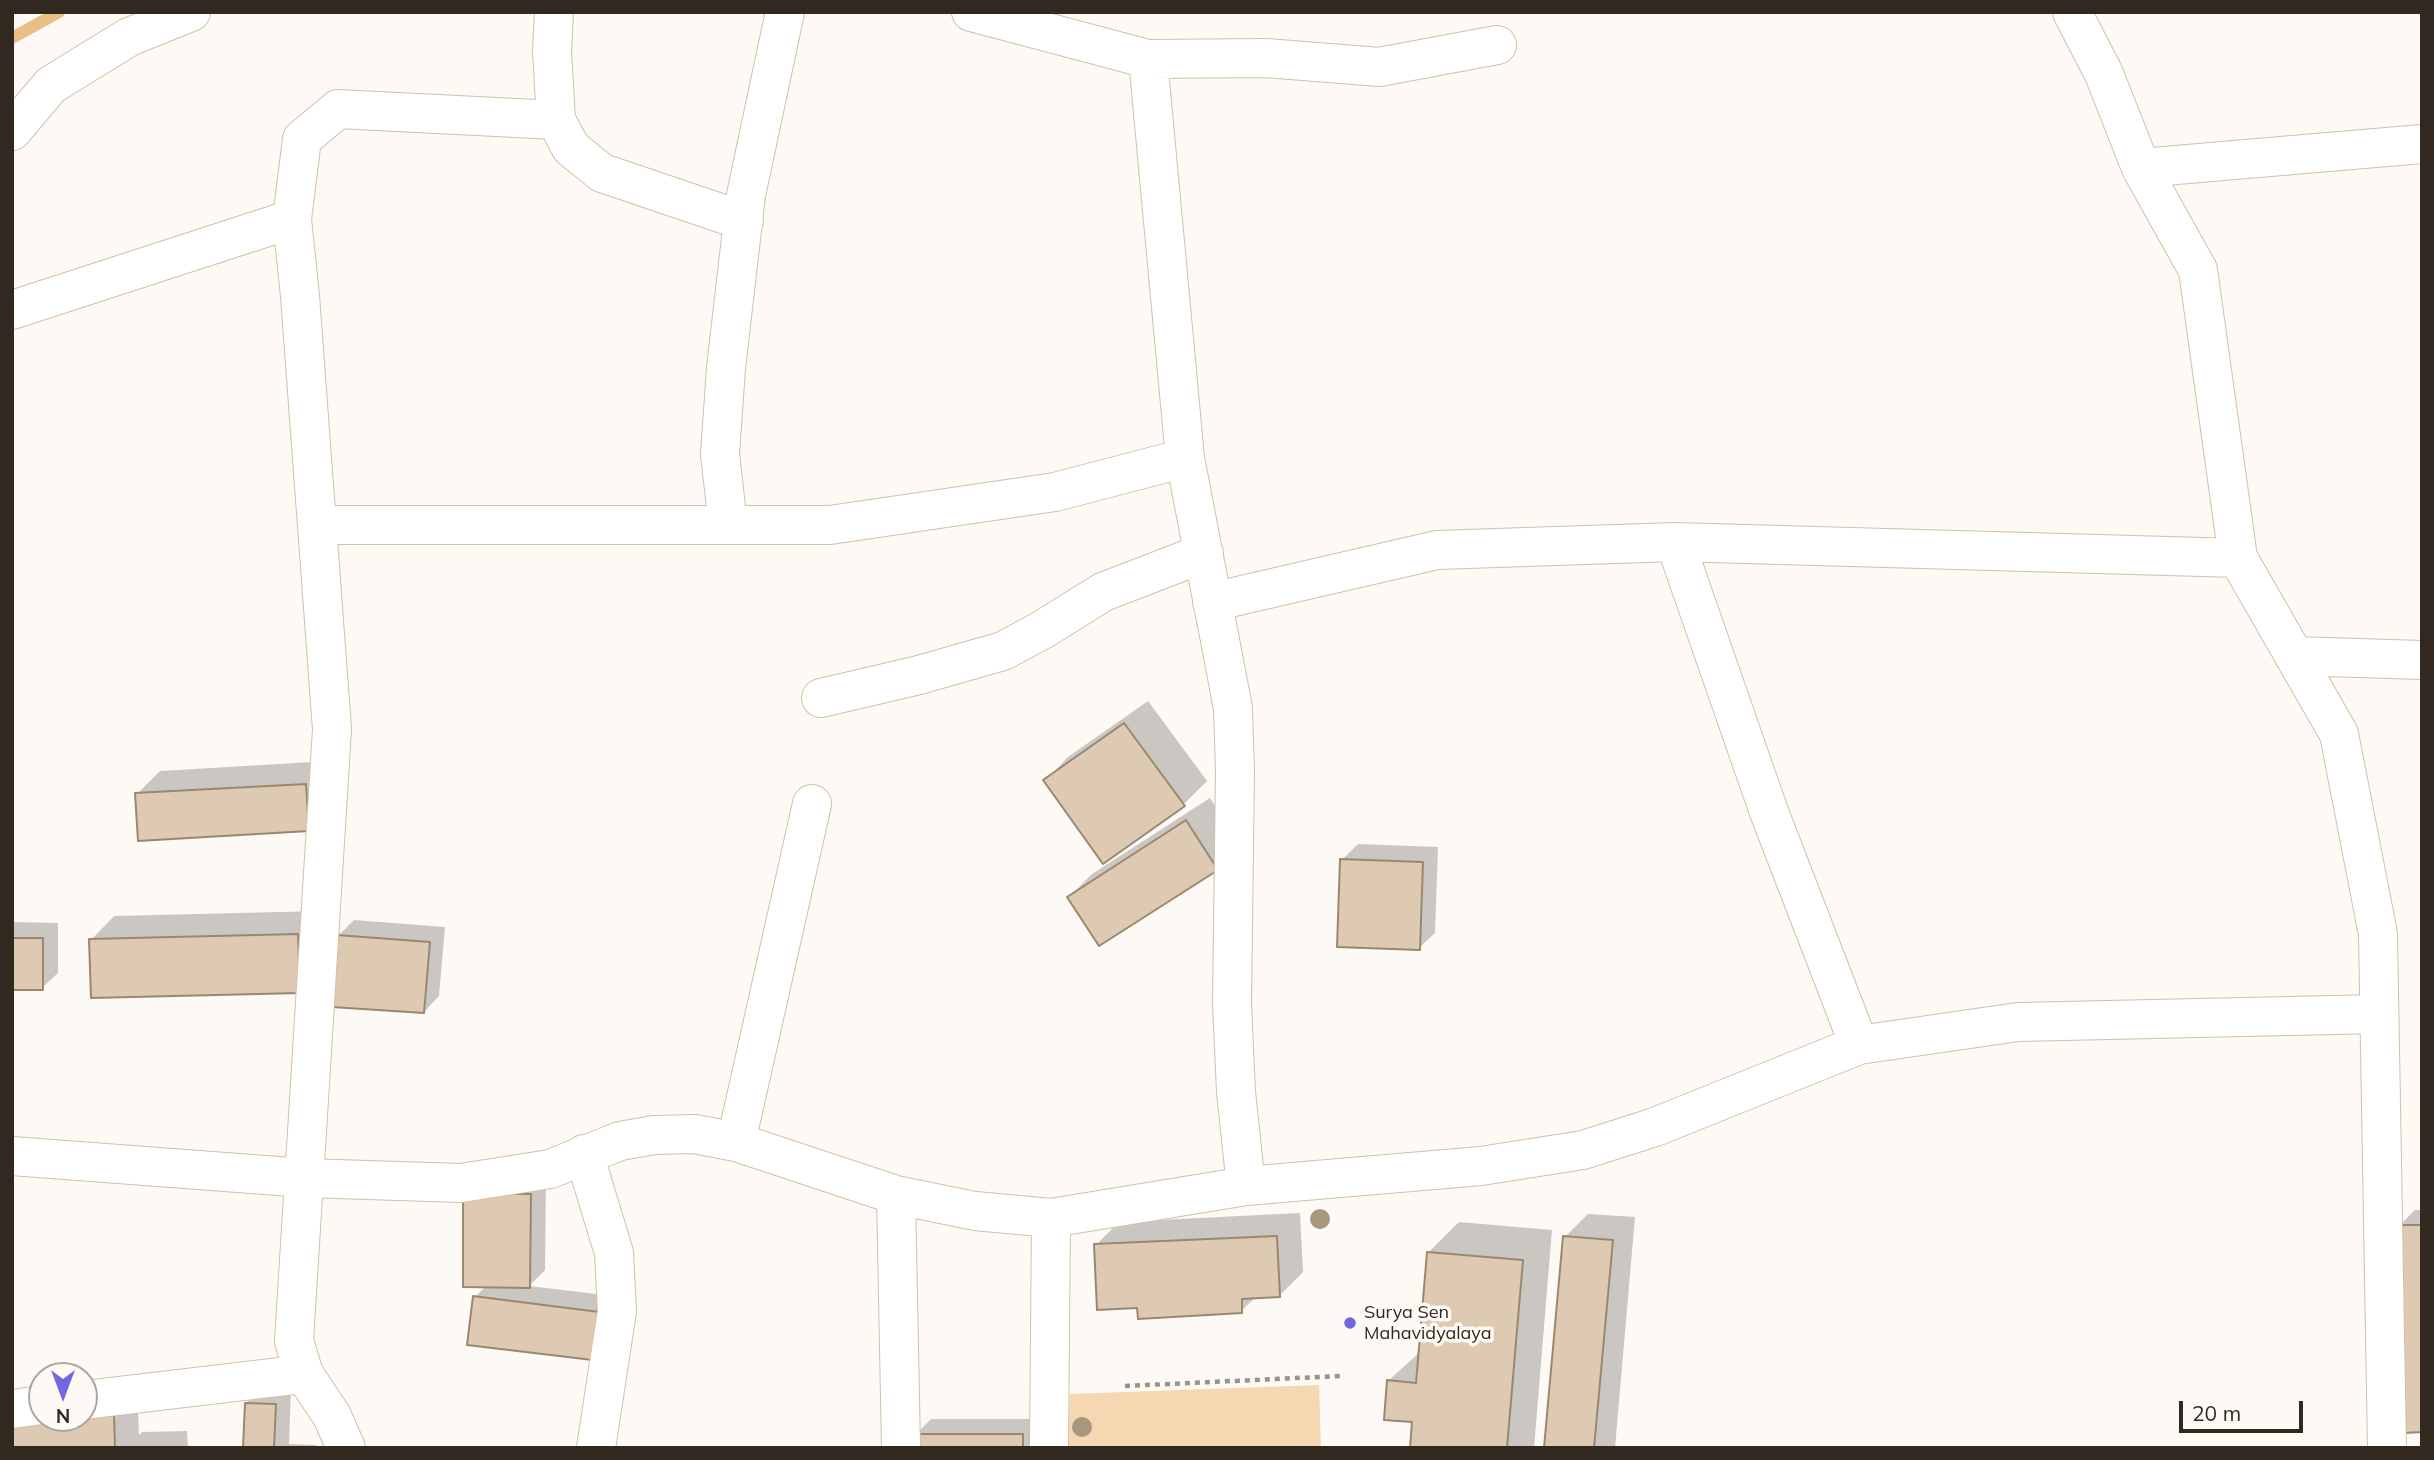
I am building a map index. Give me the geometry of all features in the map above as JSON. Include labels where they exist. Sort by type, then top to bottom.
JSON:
[{"type":"street","points":[[12,131],[51,85],[129,37],[191,12]]},
{"type":"street","points":[[554,12],[552,51],[556,120],[571,148],[602,173],[744,221]]},
{"type":"street","points":[[728,525],[720,454],[726,369],[746,195],[785,12]]},
{"type":"street","points":[[971,12],[1148,59],[1266,58],[1379,67],[1497,45]]},
{"type":"street","points":[[2072,12],[2104,74],[2141,168],[2198,270],[2238,558],[2339,734],[2378,934],[2387,1448]]},
{"type":"street","points":[[1148,59],[1185,458],[1233,708],[1235,771],[1232,1004],[1236,1092],[1246,1186]]},
{"type":"street","points":[[346,1448],[332,1416],[304,1374],[294,1341],[332,729],[292,219],[302,139],[338,108],[556,120]]},
{"type":"street","points":[[2141,168],[2422,144]]},
{"type":"street","points":[[12,310],[292,219]]},
{"type":"street","points":[[317,525],[830,525],[1055,492],[1185,458]]},
{"type":"street","points":[[1212,601],[1437,550],[1675,542],[2238,558]]},
{"type":"street","points":[[1675,542],[1769,812],[1859,1045]]},
{"type":"street","points":[[821,698],[919,675],[1003,651],[1103,592],[1204,553]]},
{"type":"street","points":[[2295,656],[2422,660]]},
{"type":"street","points":[[736,1142],[812,804]]},
{"type":"street","points":[[12,1156],[304,1178],[461,1183],[550,1169],[620,1141],[653,1135],[695,1134],[736,1142],[896,1195],[975,1211],[1051,1218],[1246,1186],[1481,1166],[1583,1150],[1655,1127],[1859,1045],[2018,1022],[2379,1014]]},
{"type":"street","points":[[584,1154],[614,1253],[617,1311],[596,1448]]},
{"type":"street","points":[[896,1195],[901,1448]]},
{"type":"street","points":[[1049,1448],[1051,1218]]},
{"type":"street","points":[[98,1398],[304,1374]]},
{"type":"path","points":[[1125,1386],[1340,1377]]},
{"type":"shaded area","points":[[1319,1385],[1321,1448],[1068,1448],[1070,1394]]},
{"type":"building","points":[[1124,723],[1185,806],[1103,864],[1043,780]]},
{"type":"building","points":[[306,784],[309,831],[138,841],[135,793]]},
{"type":"building","points":[[1186,820],[1218,870],[1099,946],[1067,897]]},
{"type":"building","points":[[1340,859],[1423,862],[1420,950],[1337,947]]},
{"type":"building","points":[[298,934],[300,993],[91,998],[89,939]]},
{"type":"building","points":[[337,935],[430,942],[424,1013],[332,1007]]},
{"type":"building","points":[[12,938],[43,938],[43,990],[12,990]]},
{"type":"building","points":[[463,1194],[531,1194],[530,1288],[463,1287]]},
{"type":"building","points":[[2397,1225],[2422,1225],[2422,1432],[2403,1433]]},
{"type":"building","points":[[1277,1236],[1280,1297],[1242,1299],[1242,1313],[1138,1319],[1137,1308],[1097,1310],[1094,1244]]},
{"type":"building","points":[[1563,1236],[1613,1240],[1594,1448],[1544,1448]]},
{"type":"building","points":[[1427,1252],[1523,1260],[1507,1448],[1410,1448],[1412,1422],[1384,1420],[1387,1380],[1416,1383]]},
{"type":"building","points":[[473,1296],[607,1313],[601,1361],[467,1345]]},
{"type":"building","points":[[245,1403],[276,1404],[274,1448],[243,1448]]},
{"type":"building","points":[[114,1414],[115,1448],[12,1448],[12,1418],[28,1418],[28,1432],[98,1432],[98,1416]]},
{"type":"building","points":[[914,1434],[1023,1434],[1023,1448],[914,1448]]},
{"type":"waterway","points":[[12,38],[59,12]]},
{"type":"place","name":"Surya Sen Mahavidyalaya","points":[[1350,1323]]}]
